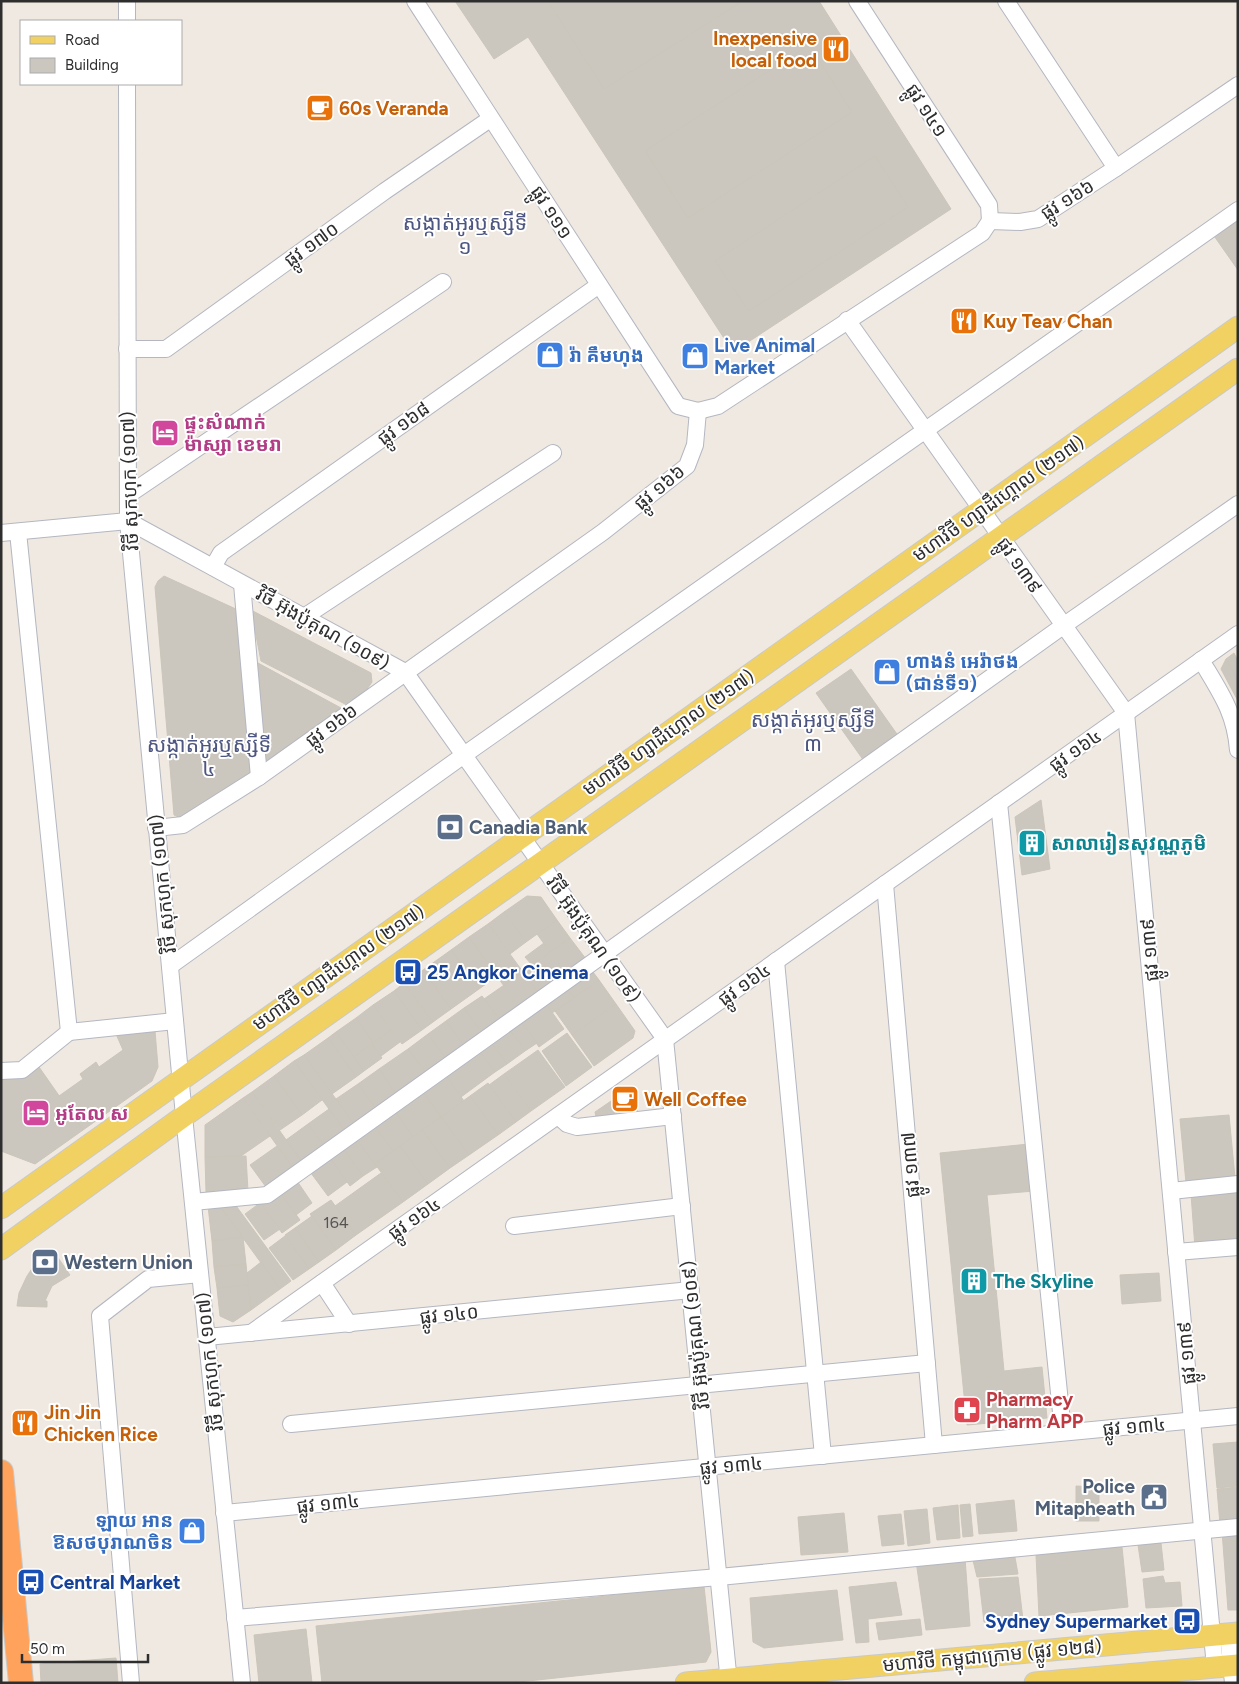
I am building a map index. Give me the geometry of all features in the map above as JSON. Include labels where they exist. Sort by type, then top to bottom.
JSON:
[{"type":"highway","points":[[1,1472],[21,1683]]},
{"type":"main road","name":"មហាវិថី ហ្សាដឹហ្គោល (២១៧)","points":[[1,1208],[1238,327]]},
{"type":"main road","name":"មហាវិថី ហ្សាដឹហ្គោល (២១៧)","points":[[1,1249],[184,1116],[1238,369]]},
{"type":"main road","name":"មហាវិថី កម្ពុជាក្រោម (ផ្លូវ ១២៨)","points":[[686,1683],[729,1681],[1226,1634]]},
{"type":"main road","name":"មហាវិថី កម្ពុជាក្រោម (ផ្លូវ ១២៨)","points":[[1034,1683],[1229,1670]]},
{"type":"street","points":[[127,1],[127,20]]},
{"type":"street","name":"ផ្លូវ ១១១","points":[[415,1],[678,406],[698,411]]},
{"type":"street","name":"ផ្លូវ ១៤១","points":[[857,1],[989,205],[990,221]]},
{"type":"street","points":[[1006,1],[1116,168]]},
{"type":"street","name":"វិថី សុកហុក (១០៧)","points":[[127,85],[128,521],[184,1116],[242,1683]]},
{"type":"street","name":"ផ្លូវ ១៦៦","points":[[990,221],[1020,222],[1038,219],[1238,85]]},
{"type":"street","name":"ផ្លូវ ១៧០","points":[[127,349],[166,349],[377,196],[490,119]]},
{"type":"street","points":[[170,966],[464,755],[1238,210]]},
{"type":"street","points":[[698,411],[718,406],[982,233],[990,221]]},
{"type":"street","points":[[128,495],[443,282]]},
{"type":"street","name":"ផ្លូវ ១៦៨","points":[[213,567],[221,553],[599,284]]},
{"type":"street","name":"ផ្លូវ ១៣៩","points":[[847,320],[1126,714],[1202,1531],[1226,1634],[1229,1670]]},
{"type":"street","name":"ផ្លូវ ១៦៦","points":[[156,828],[183,825],[259,777],[603,532],[688,466],[695,445],[698,411]]},
{"type":"street","points":[[304,617],[552,454]]},
{"type":"street","points":[[193,1202],[267,1195],[1238,504]]},
{"type":"street","points":[[69,1032],[9,533],[128,521]]},
{"type":"street","name":"វិថី អ៊ុងប៉ូគុណ (១០៩)","points":[[128,521],[405,672],[665,1039],[729,1681]]},
{"type":"street","points":[[242,584],[259,777]]},
{"type":"street","name":"ផ្លូវ ១៦៤","points":[[251,1333],[1238,634]]},
{"type":"street","points":[[1201,660],[1227,704],[1233,720],[1238,750]]},
{"type":"street","points":[[999,803],[1063,1432]]},
{"type":"street","name":"ផ្លូវ ១៣៧","points":[[884,884],[934,1445]]},
{"type":"street","points":[[776,961],[823,1456]]},
{"type":"street","points":[[1,1071],[22,1070],[69,1032],[175,1021]]},
{"type":"street","points":[[558,1116],[566,1124],[577,1127],[673,1116]]},
{"type":"street","points":[[1171,1191],[1238,1184]]},
{"type":"street","points":[[514,1226],[682,1206]]},
{"type":"street","points":[[1176,1252],[1238,1247]]},
{"type":"street","points":[[131,1683],[100,1316],[148,1280],[200,1274]]},
{"type":"street","points":[[322,1283],[349,1324]]},
{"type":"street","name":"ផ្លូវ ១៤០","points":[[207,1338],[691,1290]]},
{"type":"street","points":[[291,1424],[927,1363]]},
{"type":"street","name":"ផ្លូវ ១៣៤","points":[[224,1513],[1238,1416]]},
{"type":"street","points":[[235,1618],[719,1577],[1238,1528]]},
{"type":"building","points":[[455,1],[819,1],[951,209],[733,352],[528,37],[494,59]]},
{"type":"building","points":[[548,1],[743,1],[604,89]]},
{"type":"building","points":[[809,45],[852,112],[688,218],[645,151]]},
{"type":"building","points":[[875,156],[908,207],[749,311],[715,261]]},
{"type":"building","points":[[1238,215],[1238,270],[1212,233]]},
{"type":"building","points":[[164,576],[238,610],[253,771],[183,819],[174,815],[155,587]]},
{"type":"building","points":[[251,610],[371,673],[372,682],[365,692],[345,704],[261,661]]},
{"type":"building","points":[[1234,653],[1238,661],[1238,681],[1226,659]]},
{"type":"building","points":[[1226,659],[1238,681],[1238,701],[1221,669]]},
{"type":"building","points":[[258,663],[341,708],[264,763]]},
{"type":"building","points":[[851,669],[899,737],[864,761],[816,693]]},
{"type":"building","name":"សាលារៀនសុវណ្ណភូមិ","points":[[1041,800],[1050,869],[1022,875],[1015,817]]},
{"type":"building","points":[[527,896],[541,897],[557,920],[526,942],[504,912]]},
{"type":"building","points":[[504,912],[526,942],[510,954],[488,924]]},
{"type":"building","points":[[557,920],[570,938],[550,952],[537,934]]},
{"type":"building","points":[[488,924],[523,972],[504,986],[469,937]]},
{"type":"building","points":[[469,937],[497,976],[479,989],[451,950]]},
{"type":"building","points":[[570,938],[586,959],[538,993],[523,972]]},
{"type":"building","points":[[544,943],[550,952],[532,965],[525,957]]},
{"type":"building","points":[[451,950],[479,989],[451,1009],[423,970]]},
{"type":"building","points":[[590,968],[599,980],[574,998],[565,986]]},
{"type":"building","points":[[423,970],[451,1009],[433,1022],[404,983]]},
{"type":"building","points":[[523,972],[538,993],[500,1020],[484,999]]},
{"type":"building","points":[[599,980],[616,1004],[572,1035],[555,1011]]},
{"type":"building","points":[[404,983],[433,1022],[422,1030],[394,991]]},
{"type":"building","points":[[565,986],[574,998],[552,1013],[544,1001]]},
{"type":"building","points":[[394,991],[422,1030],[402,1044],[373,1005]]},
{"type":"building","points":[[482,996],[500,1020],[482,1033],[464,1008]]},
{"type":"building","points":[[544,1001],[564,1029],[539,1047],[519,1019]]},
{"type":"building","points":[[616,1004],[635,1031],[633,1038],[594,1066],[572,1035]]},
{"type":"building","points":[[373,1005],[391,1030],[373,1043],[356,1018]]},
{"type":"building","points":[[464,1008],[482,1033],[464,1046],[446,1021]]},
{"type":"building","points":[[356,1018],[373,1043],[354,1057],[336,1032]]},
{"type":"building","points":[[519,1019],[537,1043],[525,1051],[508,1027]]},
{"type":"building","points":[[446,1021],[464,1046],[446,1059],[428,1034]]},
{"type":"building","points":[[508,1027],[525,1051],[507,1064],[489,1040]]},
{"type":"building","points":[[391,1030],[400,1042],[381,1056],[372,1044]]},
{"type":"building","points":[[155,1031],[158,1067],[152,1081],[83,1130],[59,1096],[83,1079],[80,1074],[96,1062],[99,1067],[123,1050],[116,1034]]},
{"type":"building","points":[[336,1032],[364,1071],[356,1077],[328,1038]]},
{"type":"building","points":[[567,1033],[592,1067],[566,1086],[542,1051]]},
{"type":"building","points":[[428,1034],[446,1059],[426,1073],[408,1049]]},
{"type":"building","points":[[328,1038],[356,1077],[332,1094],[304,1055]]},
{"type":"building","points":[[489,1040],[507,1064],[495,1072],[477,1048]]},
{"type":"building","points":[[372,1044],[382,1058],[364,1071],[354,1057]]},
{"type":"building","points":[[477,1048],[495,1072],[461,1097],[444,1073]]},
{"type":"building","points":[[408,1049],[426,1073],[396,1094],[379,1069]]},
{"type":"building","points":[[538,1050],[565,1087],[531,1111],[504,1074]]},
{"type":"building","points":[[304,1055],[354,1124],[345,1131],[294,1061]]},
{"type":"building","points":[[294,1061],[322,1100],[302,1115],[274,1076]]},
{"type":"building","name":"អូតែល ស","points":[[39,1067],[83,1130],[35,1164],[1,1151],[1,1078],[24,1077]]},
{"type":"building","points":[[379,1069],[396,1094],[376,1109],[358,1084]]},
{"type":"building","points":[[444,1073],[464,1101],[441,1117],[421,1089]]},
{"type":"building","points":[[504,1074],[531,1111],[516,1122],[489,1085]]},
{"type":"building","points":[[274,1076],[302,1115],[280,1130],[252,1092]]},
{"type":"building","points":[[488,1083],[516,1122],[498,1135],[470,1096]]},
{"type":"building","points":[[358,1084],[376,1109],[354,1124],[336,1099]]},
{"type":"building","name":"Well Coffee","points":[[633,1086],[638,1114],[597,1122],[595,1112]]},
{"type":"building","points":[[421,1089],[441,1117],[413,1137],[393,1108]]},
{"type":"building","points":[[252,1092],[302,1162],[293,1168],[243,1098]]},
{"type":"building","points":[[470,1096],[498,1135],[469,1155],[441,1117]]},
{"type":"building","points":[[243,1098],[270,1136],[241,1156],[205,1157],[205,1125]]},
{"type":"building","points":[[393,1108],[413,1137],[393,1151],[372,1123]]},
{"type":"building","points":[[329,1109],[345,1131],[324,1146],[308,1124]]},
{"type":"building","points":[[1229,1115],[1235,1178],[1186,1183],[1180,1119]]},
{"type":"building","points":[[441,1117],[469,1155],[450,1168],[422,1130]]},
{"type":"building","points":[[372,1123],[393,1151],[374,1164],[354,1136]]},
{"type":"building","points":[[308,1124],[324,1146],[302,1162],[286,1140]]},
{"type":"building","points":[[422,1130],[450,1168],[428,1184],[400,1146]]},
{"type":"building","points":[[354,1136],[377,1167],[363,1176],[341,1146]]},
{"type":"building","name":"The Skyline","points":[[1029,1144],[1034,1191],[987,1195],[1004,1371],[1042,1367],[1047,1418],[967,1425],[940,1153]]},
{"type":"building","points":[[277,1146],[293,1168],[266,1187],[250,1165]]},
{"type":"building","points":[[341,1146],[363,1176],[350,1186],[328,1155]]},
{"type":"building","points":[[400,1146],[428,1184],[403,1202],[375,1164]]},
{"type":"building","points":[[328,1155],[347,1182],[328,1196],[308,1169]]},
{"type":"building","points":[[246,1156],[248,1191],[206,1192],[205,1157]]},
{"type":"building","points":[[381,1173],[403,1202],[356,1235],[335,1206]]},
{"type":"building","points":[[295,1178],[312,1203],[296,1215],[278,1190]]},
{"type":"building","points":[[278,1190],[300,1220],[282,1233],[260,1203]]},
{"type":"building","points":[[1238,1190],[1238,1244],[1195,1248],[1191,1194]]},
{"type":"building","points":[[331,1200],[356,1235],[336,1250],[310,1214]]},
{"type":"building","points":[[234,1203],[291,1281],[280,1289],[219,1205]]},
{"type":"building","points":[[260,1203],[280,1229],[264,1240],[245,1214]]},
{"type":"building","points":[[219,1205],[243,1237],[212,1241],[208,1206]]},
{"type":"building","points":[[312,1216],[336,1250],[319,1262],[295,1228]]},
{"type":"building","points":[[295,1228],[319,1262],[309,1269],[285,1235]]},
{"type":"building","points":[[285,1236],[309,1269],[293,1280],[269,1248]]},
{"type":"building","points":[[243,1237],[246,1264],[214,1267],[212,1241]]},
{"type":"building","points":[[52,1249],[70,1275],[52,1286],[45,1301],[47,1301],[47,1307],[17,1306],[19,1293],[27,1276],[33,1267]]},
{"type":"building","points":[[261,1262],[280,1289],[251,1310],[247,1273]]},
{"type":"building","points":[[246,1264],[248,1285],[217,1288],[214,1267]]},
{"type":"building","points":[[1159,1273],[1161,1301],[1122,1304],[1120,1275]]},
{"type":"building","points":[[248,1285],[251,1310],[233,1322],[220,1316],[217,1288]]},
{"type":"building","points":[[1238,1442],[1238,1486],[1217,1488],[1213,1444]]},
{"type":"building","points":[[1076,1486],[1099,1487],[1099,1521],[1076,1521]]},
{"type":"building","points":[[1238,1487],[1238,1527],[1220,1524],[1217,1489]]},
{"type":"building","points":[[1014,1500],[1017,1531],[979,1534],[976,1504]]},
{"type":"building","points":[[970,1504],[973,1536],[963,1537],[960,1505]]},
{"type":"building","points":[[958,1505],[960,1538],[937,1540],[933,1508]]},
{"type":"building","points":[[927,1509],[930,1543],[908,1546],[904,1511]]},
{"type":"building","points":[[844,1513],[848,1552],[801,1555],[798,1517]]},
{"type":"building","points":[[901,1514],[904,1544],[882,1546],[878,1516]]},
{"type":"building","points":[[1238,1530],[1238,1610],[1228,1610],[1222,1531]]},
{"type":"building","points":[[1161,1543],[1164,1570],[1142,1572],[1138,1545]]},
{"type":"building","points":[[1122,1547],[1128,1607],[1039,1616],[1036,1555]]},
{"type":"building","points":[[1014,1552],[1018,1574],[977,1577],[972,1556]]},
{"type":"building","points":[[965,1558],[970,1626],[926,1630],[916,1561]]},
{"type":"building","points":[[1163,1576],[1165,1583],[1180,1582],[1182,1606],[1146,1608],[1143,1579]]},
{"type":"building","points":[[1018,1577],[1023,1620],[984,1622],[979,1579]]},
{"type":"building","points":[[896,1582],[902,1615],[868,1619],[869,1642],[856,1643],[849,1587]]},
{"type":"building","points":[[704,1586],[711,1652],[706,1662],[509,1683],[322,1683],[316,1626]]},
{"type":"building","points":[[837,1590],[843,1640],[764,1648],[753,1642],[750,1598]]},
{"type":"building","points":[[920,1619],[922,1635],[879,1640],[876,1623]]},
{"type":"building","points":[[306,1629],[312,1683],[259,1683],[254,1635]]},
{"type":"building","points":[[116,1658],[118,1683],[41,1683],[40,1664]]},
{"type":"place","name":"Inexpensive local food","points":[[836,49]]},
{"type":"place","name":"60s Veranda","points":[[320,108]]},
{"type":"place","name":"Kuy Teav Chan","points":[[964,321]]},
{"type":"place","name":"រ៉ា គឹមហុង","points":[[550,355]]},
{"type":"place","name":"Live Animal Market","points":[[695,356]]},
{"type":"place","name":"ផ្ទះសំណាក់ ម៉ាស្សា ខេមរា","points":[[165,433]]},
{"type":"place","name":"ហាងនំ អេរ៉ាថង (ជាន់ទី១)","points":[[887,672]]},
{"type":"place","name":"Canadia Bank","points":[[450,827]]},
{"type":"place","name":"សាលារៀនសុវណ្ណភូមិ","points":[[1032,843]]},
{"type":"place","name":"25 Angkor Cinema","points":[[408,972]]},
{"type":"place","name":"Well Coffee","points":[[625,1099]]},
{"type":"place","name":"អូតែល ស","points":[[36,1113]]},
{"type":"place","name":"Western Union","points":[[45,1262]]},
{"type":"place","name":"The Skyline","points":[[974,1281]]},
{"type":"place","name":"Pharmacy Pharm APP","points":[[967,1410]]},
{"type":"place","name":"Jin Jin Chicken Rice","points":[[25,1423]]},
{"type":"place","name":"Police Mitapheath","points":[[1154,1497]]},
{"type":"place","name":"ឡាយ អាន ឱសថបុរាណចិន","points":[[192,1531]]},
{"type":"place","name":"Central Market","points":[[31,1582]]},
{"type":"place","name":"Sydney Supermarket","points":[[1187,1621]]},
{"type":"district","name":"សង្កាត់អូរឬស្សីទី ១","points":[[465,235]]},
{"type":"district","name":"សង្កាត់អូរឬស្សីទី ៣","points":[[813,732]]},
{"type":"district","name":"សង្កាត់អូរឬស្សីទី ៤","points":[[209,757]]}]
